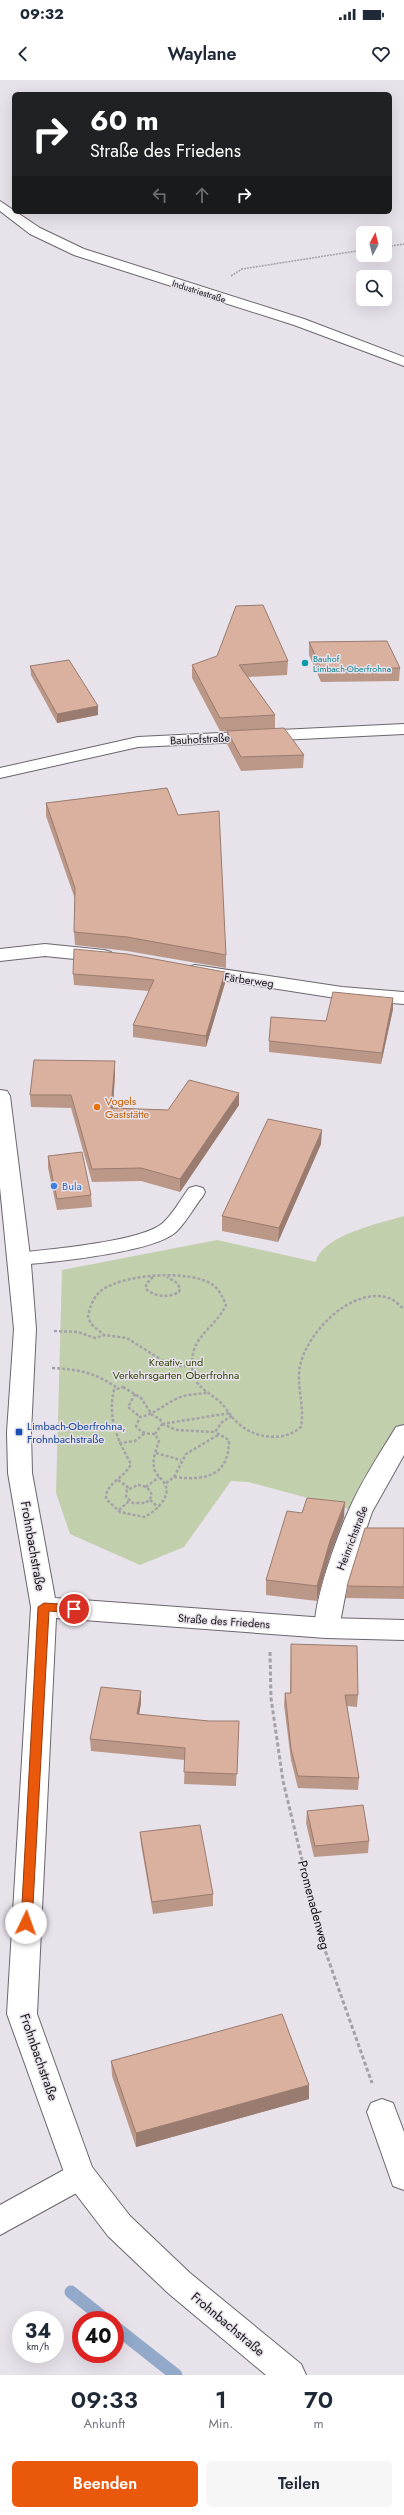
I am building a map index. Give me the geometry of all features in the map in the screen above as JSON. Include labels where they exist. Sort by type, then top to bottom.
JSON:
[{"type":"street","name":"Industriestraße","points":[[0,206],[35,231],[78,252],[298,322],[404,362]]},
{"type":"street","name":"Bauhofstraße","points":[[0,773],[138,742],[404,729]]},
{"type":"street","points":[[0,955],[45,950],[120,958]]},
{"type":"street","name":"Färberweg","points":[[180,968],[342,993],[404,998]]},
{"type":"street","name":"Frohnbachstraße","points":[[1,1102],[19,1258],[25,1329],[24,1366],[18,1432],[20,1472],[44,1607],[22,2014],[80,2175],[119,2226],[180,2283],[290,2375]]},
{"type":"street","name":"Heinrichstraße","points":[[326,1628],[334,1586],[360,1512],[404,1433]]},
{"type":"street","name":"Straße des Friedens","points":[[44,1607],[326,1628],[404,1630]]},
{"type":"street","points":[[382,2112],[404,2176]]},
{"type":"street","points":[[0,2221],[80,2175]]},
{"type":"lane","points":[[19,1258],[84,1252],[132,1243],[161,1234],[179,1218],[196,1192]]},
{"type":"path","points":[[392,246],[404,244]]},
{"type":"path","points":[[220,297],[227,279],[242,269],[356,251]]},
{"type":"path","points":[[154,1277],[146,1284],[148,1292],[168,1296],[179,1292],[180,1286],[167,1277]]},
{"type":"path","points":[[192,1366],[171,1366],[127,1338],[104,1334],[91,1324],[88,1316],[89,1308],[98,1294],[105,1288],[127,1279],[154,1277],[191,1278],[208,1282],[218,1289],[226,1305],[217,1321],[196,1339],[192,1350],[193,1374],[207,1394]]},
{"type":"path","points":[[136,1394],[128,1407],[140,1417],[152,1415],[176,1399],[192,1394],[207,1394],[216,1398],[240,1425],[251,1431],[274,1437],[291,1436],[301,1427],[303,1417],[300,1366],[305,1351],[325,1324],[347,1306],[373,1296],[391,1298],[404,1309]]},
{"type":"path","points":[[25,1329],[72,1331],[95,1338],[104,1334]]},
{"type":"path","points":[[24,1366],[90,1372],[107,1380],[116,1388],[124,1387],[136,1394],[141,1398],[152,1415],[157,1416],[162,1424],[177,1430],[215,1432],[229,1440],[230,1454],[225,1465],[203,1477],[188,1479],[174,1477]]},
{"type":"path","points":[[116,1388],[113,1395],[111,1413],[119,1444],[131,1464],[118,1480],[109,1488],[106,1496],[110,1505],[133,1517],[142,1518],[149,1515],[158,1507],[167,1493],[166,1483],[155,1472],[156,1453],[159,1441],[155,1434]]},
{"type":"path","points":[[155,1434],[162,1424],[230,1413]]},
{"type":"path","points":[[215,1432],[222,1422],[232,1416]]},
{"type":"path","points":[[140,1417],[136,1426],[138,1430],[145,1434],[155,1434]]},
{"type":"path","points":[[119,1444],[135,1441],[145,1434]]},
{"type":"path","points":[[166,1483],[174,1477],[181,1460],[197,1446],[218,1435]]},
{"type":"path","points":[[156,1453],[181,1460]]},
{"type":"path","points":[[146,1487],[159,1476]]},
{"type":"path","points":[[118,1480],[129,1488]]},
{"type":"path","points":[[129,1501],[126,1494],[129,1488],[138,1485],[146,1487],[151,1491],[150,1500]]},
{"type":"path","points":[[150,1500],[158,1507]]},
{"type":"path","points":[[129,1501],[139,1504],[150,1500]]},
{"type":"path","points":[[119,1510],[129,1501]]},
{"type":"path","name":"Promenadenweg","points":[[269,1624],[271,1698],[284,1781],[322,1939],[382,2112]]},
{"type":"green space","name":"Kreativ- und Verkehrsgarten Oberfrohna","points":[[404,1216],[404,1433],[360,1512],[248,1482],[231,1481],[184,1547],[140,1565],[70,1534],[56,1493],[62,1270],[217,1240],[316,1262],[321,1253],[329,1244],[340,1237]]},
{"type":"building","points":[[263,605],[288,661],[239,665],[275,715],[220,718],[192,665],[217,656],[236,606]]},
{"type":"building","points":[[387,641],[400,668],[321,668],[309,642]]},
{"type":"building","points":[[69,660],[98,706],[57,714],[30,666]]},
{"type":"building","points":[[284,728],[304,755],[241,757],[227,731]]},
{"type":"building","points":[[167,788],[178,815],[219,811],[226,955],[127,937],[74,932],[75,888],[46,803]]},
{"type":"building","points":[[74,949],[127,954],[225,972],[206,1036],[133,1025],[154,980],[73,974]]},
{"type":"building","points":[[333,992],[393,998],[382,1053],[269,1041],[271,1017],[326,1021]]},
{"type":"building","points":[[34,1060],[115,1061],[111,1108],[168,1110],[189,1080],[239,1093],[180,1179],[141,1168],[92,1169],[71,1095],[30,1095]]},
{"type":"building","points":[[268,1119],[322,1130],[279,1228],[222,1216]]},
{"type":"building","points":[[82,1152],[91,1195],[57,1199],[48,1156]]},
{"type":"building","points":[[307,1498],[345,1502],[330,1541],[317,1586],[266,1580],[287,1511],[302,1513]]},
{"type":"building","points":[[365,1528],[404,1528],[404,1587],[347,1586]]},
{"type":"building","points":[[291,1644],[357,1646],[358,1695],[345,1695],[359,1778],[298,1776],[291,1749],[285,1693],[291,1693]]},
{"type":"building","points":[[101,1687],[141,1691],[137,1714],[209,1721],[239,1721],[237,1774],[184,1772],[185,1748],[90,1739]]},
{"type":"building","points":[[363,1805],[369,1841],[315,1846],[307,1811]]},
{"type":"building","points":[[200,1825],[213,1894],[152,1902],[140,1832]]},
{"type":"building","points":[[282,2014],[309,2085],[136,2133],[111,2061]]},
{"type":"waterway","points":[[71,2292],[95,2311]]},
{"type":"waterway","points":[[124,2334],[176,2375]]},
{"type":"place","name":"Bauhof Limbach-Oberfrohna","points":[[305,663]]},
{"type":"place","name":"Vogels Gaststätte","points":[[97,1107]]},
{"type":"place","name":"Bula","points":[[54,1186]]},
{"type":"place","name":"Limbach-Oberfrohna, Frohnbachstraße","points":[[19,1432]]},
{"type":"route","points":[[26,1923],[44,1607],[74,1609]]}]
